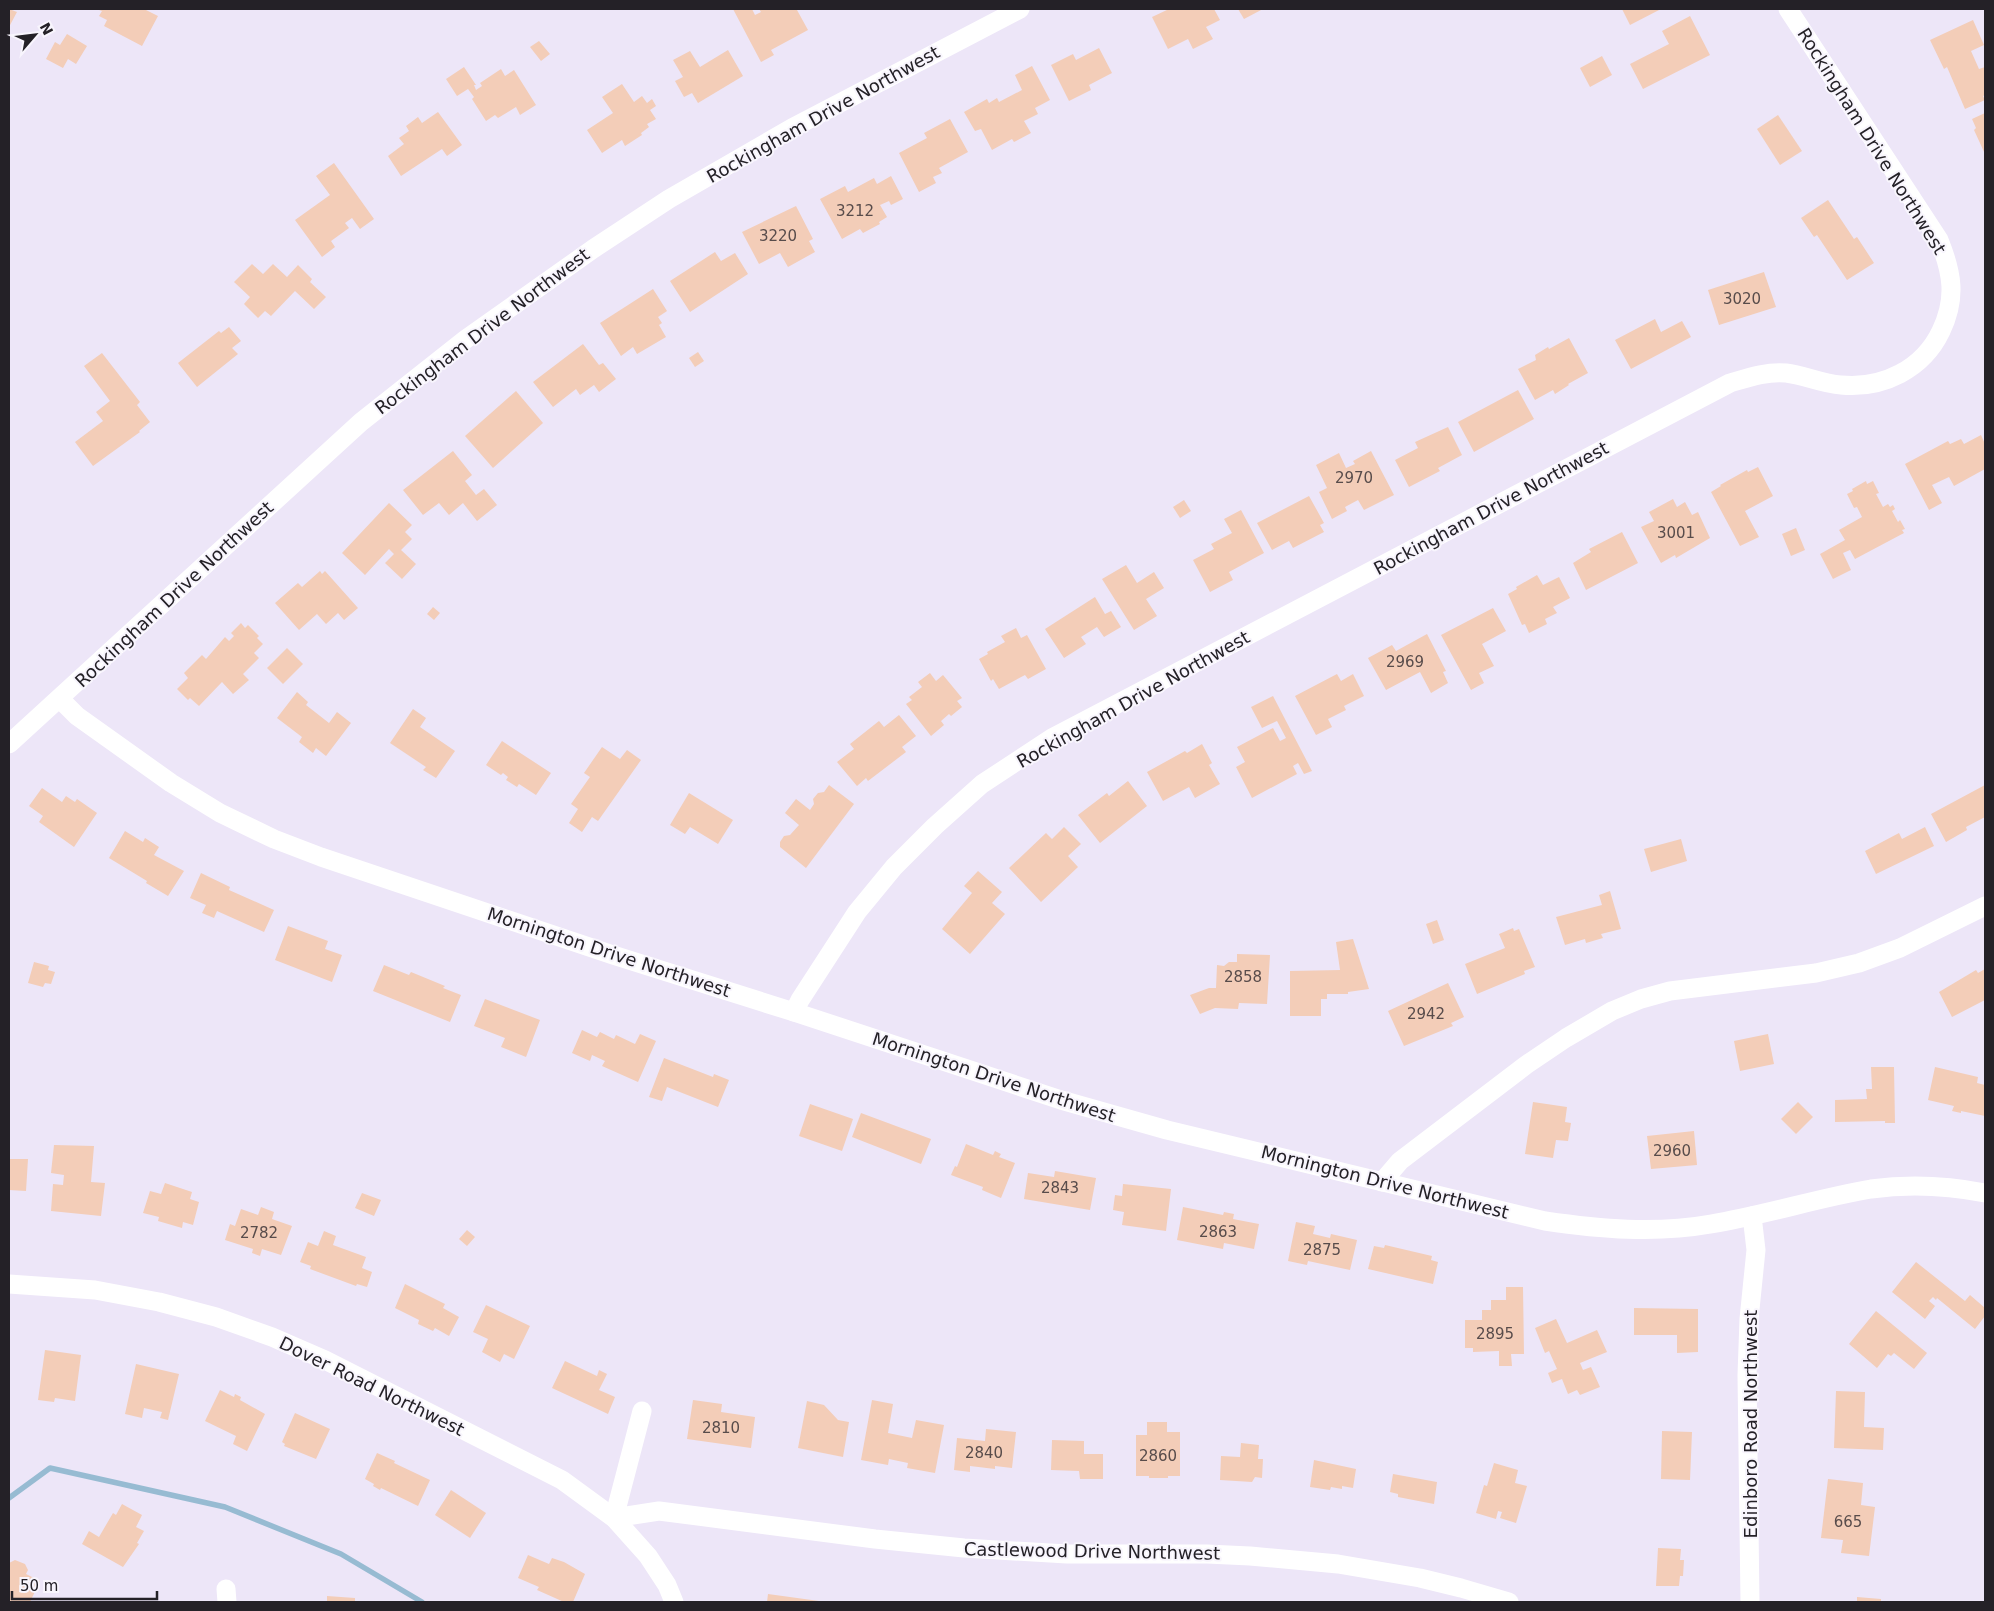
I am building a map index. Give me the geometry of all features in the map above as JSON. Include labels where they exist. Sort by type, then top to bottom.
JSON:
[{"type":"street","name":"Rockingham Drive Northwest","points":[[9,744],[361,422],[466,339],[593,249],[669,199],[792,128],[1020,9]]},
{"type":"street","name":"Rockingham Drive Northwest","points":[[794,1012],[857,912],[894,867],[982,784],[1052,738],[1730,383],[1752,376],[1784,372],[1841,386],[1875,384],[1893,378],[1908,370],[1924,357],[1936,342],[1947,318],[1952,291],[1949,263],[1939,240],[1788,9]]},
{"type":"street","name":"Mornington Drive Northwest","points":[[60,699],[77,716],[171,784],[220,813],[274,839],[321,857],[604,952],[1061,1100],[1167,1130],[1545,1221],[1592,1228],[1674,1229],[1711,1224],[1872,1189],[1920,1186],[1966,1189],[1985,1193]]},
{"type":"street","points":[[1382,1182],[1400,1161],[1526,1064],[1612,1011],[1641,999],[1670,991],[1816,973],[1859,963],[1909,944],[1985,906]]},
{"type":"street","name":"Edinboro Road Northwest","points":[[1750,1602],[1747,1375],[1749,1319],[1756,1250],[1752,1216]]},
{"type":"street","name":"Dover Road Northwest","points":[[9,1284],[95,1290],[159,1302],[216,1317],[272,1337],[325,1360],[562,1480],[614,1518],[648,1556],[667,1585],[674,1602]]},
{"type":"street","points":[[614,1518],[642,1411]]},
{"type":"street","name":"Castlewood Drive Northwest","points":[[614,1518],[659,1511],[875,1540],[964,1548],[1067,1554],[1207,1554],[1338,1564],[1420,1578],[1509,1602]]},
{"type":"building","points":[[9,9],[17,12],[9,27]]},
{"type":"building","points":[[96,9],[144,9],[158,16],[142,46],[104,26],[107,20],[99,16],[102,11]]},
{"type":"building","points":[[733,9],[752,9],[755,15],[761,12],[759,9],[800,9],[797,10],[808,30],[771,50],[774,55],[761,62]]},
{"type":"building","points":[[1169,9],[1214,9],[1220,20],[1206,27],[1213,39],[1193,49],[1188,39],[1168,49],[1152,17]]},
{"type":"building","points":[[1238,9],[1263,9],[1244,19]]},
{"type":"building","points":[[1622,9],[1661,9],[1630,25]]},
{"type":"building","points":[[1690,16],[1710,55],[1643,89],[1630,64],[1669,44],[1662,31]]},
{"type":"building","points":[[1973,20],[1984,45],[1971,51],[1979,69],[1985,67],[1985,95],[1983,96],[1985,100],[1965,109],[1947,67],[1944,69],[1930,40]]},
{"type":"building","points":[[67,34],[87,46],[76,64],[68,59],[63,68],[46,59],[55,42],[60,45]]},
{"type":"building","points":[[539,41],[550,54],[541,61],[530,47]]},
{"type":"building","points":[[1099,48],[1112,73],[1089,85],[1091,90],[1069,101],[1051,65],[1073,54],[1076,60]]},
{"type":"building","points":[[728,50],[743,76],[698,103],[692,93],[684,97],[675,81],[683,77],[673,60],[690,51],[700,67]]},
{"type":"building","points":[[1602,56],[1612,75],[1590,87],[1580,68]]},
{"type":"building","points":[[1032,66],[1050,100],[1035,108],[1038,114],[1024,121],[1031,133],[1014,142],[1012,139],[992,150],[981,129],[975,131],[964,112],[987,99],[989,103],[997,98],[999,102],[1022,90],[1015,75]]},
{"type":"building","points":[[464,67],[476,85],[474,85],[476,90],[482,86],[480,83],[501,69],[505,76],[514,70],[536,105],[520,115],[516,107],[498,118],[495,115],[486,121],[468,89],[457,96],[446,79]]},
{"type":"building","points":[[622,84],[634,102],[642,96],[647,103],[652,99],[656,106],[650,110],[656,119],[647,124],[649,127],[641,133],[642,135],[625,146],[622,140],[602,153],[587,130],[613,113],[602,97]]},
{"type":"building","points":[[438,112],[462,145],[447,156],[442,149],[401,176],[388,156],[404,144],[399,138],[409,131],[406,126],[418,117],[422,123]]},
{"type":"building","points":[[1985,113],[1985,154],[1974,130],[1976,128],[1972,119]]},
{"type":"building","points":[[1778,115],[1802,151],[1780,165],[1757,129]]},
{"type":"building","points":[[950,119],[968,152],[939,168],[942,173],[933,177],[936,183],[919,192],[899,153],[927,138],[924,133]]},
{"type":"building","points":[[334,163],[374,219],[360,229],[352,218],[345,223],[349,228],[331,241],[335,247],[322,257],[295,220],[330,195],[316,176]]},
{"type":"building","points":[[891,176],[903,199],[891,205],[889,201],[880,205],[887,217],[879,222],[880,224],[863,233],[860,229],[842,239],[820,199],[845,186],[848,192],[874,178],[877,184]]},
{"type":"building","points":[[1828,200],[1854,239],[1857,237],[1874,263],[1847,280],[1817,235],[1814,237],[1801,218]]},
{"type":"building","points":[[796,206],[813,239],[809,241],[815,252],[788,267],[780,253],[759,264],[742,232]]},
{"type":"building","points":[[715,252],[721,261],[735,253],[748,274],[690,312],[670,281]]},
{"type":"building","points":[[252,264],[263,274],[273,264],[287,277],[298,265],[312,279],[310,282],[326,297],[314,309],[295,291],[271,316],[265,311],[258,318],[244,304],[250,297],[234,282]]},
{"type":"building","points":[[1764,272],[1776,307],[1719,325],[1708,290]]},
{"type":"building","points":[[653,289],[667,311],[658,317],[662,323],[659,325],[666,337],[637,354],[633,347],[621,356],[600,323]]},
{"type":"building","points":[[1655,319],[1661,332],[1682,321],[1691,337],[1631,369],[1615,340]]},
{"type":"building","points":[[229,327],[241,341],[232,348],[238,354],[197,387],[178,363],[219,331],[221,333]]},
{"type":"building","points":[[1569,338],[1588,373],[1555,394],[1553,390],[1535,400],[1518,369],[1536,360],[1535,355],[1548,347],[1549,349]]},
{"type":"building","points":[[583,344],[599,365],[603,363],[616,379],[599,392],[594,385],[580,395],[576,389],[553,407],[533,382]]},
{"type":"building","points":[[698,352],[704,361],[695,367],[689,358]]},
{"type":"building","points":[[102,353],[140,402],[137,405],[150,422],[140,432],[93,466],[75,442],[103,421],[96,412],[110,401],[84,366]]},
{"type":"building","points":[[1518,390],[1534,419],[1474,452],[1458,422]]},
{"type":"building","points":[[516,391],[543,423],[493,468],[465,436]]},
{"type":"building","points":[[1448,427],[1462,455],[1438,468],[1440,471],[1409,487],[1395,460],[1418,448],[1415,442]]},
{"type":"building","points":[[1981,435],[1985,444],[1985,469],[1954,486],[1949,477],[1932,485],[1942,503],[1929,510],[1905,464],[1948,441],[1950,444],[1961,439],[1964,444]]},
{"type":"building","points":[[453,451],[472,475],[465,481],[476,495],[484,489],[497,505],[477,521],[463,503],[449,515],[439,503],[423,515],[403,490]]},
{"type":"building","points":[[1371,451],[1394,495],[1364,510],[1358,500],[1345,507],[1347,511],[1332,519],[1319,492],[1327,488],[1316,465],[1339,453],[1346,468],[1355,464],[1353,461]]},
{"type":"building","points":[[1758,467],[1773,496],[1745,511],[1759,537],[1740,546],[1711,492],[1747,470],[1748,472]]},
{"type":"building","points":[[1866,481],[1867,484],[1873,481],[1879,493],[1876,494],[1883,507],[1888,504],[1890,507],[1893,505],[1895,509],[1892,511],[1898,522],[1900,520],[1905,529],[1902,530],[1904,533],[1855,559],[1850,550],[1843,553],[1851,570],[1833,579],[1820,554],[1845,540],[1839,530],[1862,517],[1857,507],[1854,508],[1847,494]]},
{"type":"building","points":[[1309,496],[1324,523],[1320,525],[1324,532],[1293,548],[1289,541],[1272,550],[1257,523]]},
{"type":"building","points":[[1673,499],[1677,507],[1685,502],[1692,515],[1698,512],[1710,538],[1676,558],[1675,555],[1661,563],[1641,527],[1654,521],[1649,512]]},
{"type":"building","points":[[1184,500],[1191,511],[1180,518],[1173,507]]},
{"type":"building","points":[[389,503],[412,525],[405,532],[412,539],[401,550],[416,564],[402,579],[385,563],[394,554],[389,549],[365,575],[342,553]]},
{"type":"building","points":[[1241,510],[1264,553],[1229,572],[1233,580],[1210,592],[1193,560],[1214,549],[1211,544],[1232,533],[1224,519]]},
{"type":"building","points":[[1796,528],[1805,550],[1791,556],[1782,534]]},
{"type":"building","points":[[1622,532],[1638,563],[1586,590],[1573,563],[1591,552],[1589,549]]},
{"type":"building","points":[[1126,565],[1137,583],[1154,572],[1164,588],[1146,599],[1157,616],[1134,630],[1102,579]]},
{"type":"building","points":[[320,571],[322,574],[325,571],[358,608],[344,620],[338,613],[326,624],[317,614],[299,630],[275,603],[298,583],[302,587]]},
{"type":"building","points":[[1537,575],[1543,585],[1559,577],[1570,598],[1553,607],[1557,613],[1545,619],[1547,624],[1529,633],[1525,624],[1522,625],[1508,594]]},
{"type":"building","points":[[1095,597],[1105,614],[1111,611],[1121,627],[1104,637],[1097,627],[1081,637],[1086,644],[1064,658],[1045,629]]},
{"type":"building","points":[[433,607],[440,613],[434,620],[427,614]]},
{"type":"building","points":[[1493,608],[1506,631],[1482,644],[1494,666],[1479,673],[1484,683],[1471,690],[1441,635]]},
{"type":"building","points":[[241,623],[245,628],[248,625],[259,636],[257,638],[263,644],[254,653],[259,658],[243,674],[249,680],[233,694],[222,682],[199,706],[190,698],[188,700],[177,689],[188,678],[184,673],[202,655],[206,659],[225,637],[229,641],[234,636],[231,633]]},
{"type":"building","points":[[1016,628],[1021,638],[1027,635],[1046,669],[1028,679],[1025,675],[999,689],[993,679],[991,681],[979,659],[1005,642],[1001,636]]},
{"type":"building","points":[[1427,634],[1446,671],[1443,672],[1448,683],[1431,693],[1420,672],[1386,690],[1368,658],[1392,645],[1396,651]]},
{"type":"building","points":[[287,648],[303,664],[283,684],[267,668]]},
{"type":"building","points":[[930,673],[936,681],[943,675],[962,698],[957,701],[962,707],[941,721],[944,725],[931,736],[906,704],[912,700],[909,697],[922,687],[918,682]]},
{"type":"building","points":[[1337,674],[1341,681],[1353,674],[1364,696],[1344,706],[1346,710],[1328,719],[1332,727],[1316,735],[1295,696]]},
{"type":"building","points":[[297,692],[308,702],[306,705],[329,723],[337,712],[351,723],[326,756],[316,748],[313,753],[299,742],[302,737],[277,718]]},
{"type":"building","points":[[1273,696],[1312,771],[1304,774],[1298,763],[1293,766],[1297,774],[1252,798],[1236,767],[1245,762],[1237,747],[1273,728],[1280,741],[1286,738],[1277,721],[1262,728],[1251,707]]},
{"type":"building","points":[[413,709],[426,718],[420,727],[455,751],[436,778],[423,770],[426,767],[390,743]]},
{"type":"building","points":[[899,715],[916,736],[902,747],[906,752],[868,781],[866,778],[857,786],[837,762],[854,749],[850,744],[879,721],[884,727]]},
{"type":"building","points":[[502,741],[551,773],[536,795],[519,784],[517,787],[506,780],[508,777],[503,773],[501,775],[486,765]]},
{"type":"building","points":[[1202,744],[1212,763],[1209,765],[1220,784],[1195,798],[1189,787],[1163,801],[1147,772]]},
{"type":"building","points":[[602,747],[620,759],[627,750],[641,760],[598,821],[592,817],[582,832],[569,823],[578,809],[571,804],[590,777],[584,773]]},
{"type":"building","points":[[1128,781],[1147,806],[1100,843],[1078,815],[1107,793],[1109,796]]},
{"type":"building","points":[[829,785],[854,804],[806,868],[780,847],[780,842],[784,836],[790,835],[799,825],[785,813],[796,799],[810,810],[814,804],[813,799],[818,793],[824,792]]},
{"type":"building","points":[[1985,785],[1985,817],[1966,827],[1967,830],[1946,842],[1931,814]]},
{"type":"building","points":[[42,788],[62,802],[66,796],[75,802],[77,799],[97,813],[74,847],[39,822],[43,816],[29,806]]},
{"type":"building","points":[[689,793],[733,820],[718,844],[690,827],[685,834],[670,825]]},
{"type":"building","points":[[1064,827],[1081,844],[1068,856],[1078,867],[1041,902],[1009,868],[1046,833],[1052,839]]},
{"type":"building","points":[[1925,827],[1934,846],[1876,874],[1865,851],[1899,833],[1902,839]]},
{"type":"building","points":[[125,831],[143,842],[145,838],[159,847],[154,855],[184,871],[168,896],[109,858]]},
{"type":"building","points":[[1681,839],[1687,861],[1651,872],[1644,849]]},
{"type":"building","points":[[978,871],[1002,892],[992,903],[1005,914],[970,954],[942,929],[972,893],[964,886]]},
{"type":"building","points":[[201,873],[230,887],[229,890],[274,910],[264,932],[217,911],[214,918],[202,913],[206,905],[190,898]]},
{"type":"building","points":[[1610,891],[1621,929],[1601,934],[1603,938],[1586,943],[1585,939],[1565,945],[1556,917],[1602,905],[1599,895]]},
{"type":"building","points":[[1437,920],[1444,940],[1433,944],[1426,924]]},
{"type":"building","points":[[288,926],[328,941],[325,949],[342,955],[332,982],[275,960]]},
{"type":"building","points":[[1513,928],[1514,931],[1519,929],[1535,967],[1524,971],[1525,974],[1477,994],[1465,964],[1505,948],[1499,934]]},
{"type":"building","points":[[1353,939],[1369,989],[1348,992],[1348,994],[1327,994],[1327,999],[1321,999],[1321,1016],[1290,1016],[1290,971],[1340,970],[1336,942]]},
{"type":"building","points":[[1237,954],[1270,955],[1267,1004],[1239,1003],[1238,1009],[1215,1008],[1200,1014],[1190,995],[1209,988],[1216,988],[1217,965],[1224,966],[1229,962],[1237,962]]},
{"type":"building","points":[[34,962],[49,966],[48,970],[55,972],[51,984],[45,983],[43,987],[28,983]]},
{"type":"building","points":[[384,965],[409,975],[411,972],[461,995],[450,1022],[373,991]]},
{"type":"building","points":[[1985,969],[1985,1000],[1952,1017],[1939,992],[1976,970],[1978,973]]},
{"type":"building","points":[[1448,983],[1464,1017],[1451,1023],[1453,1026],[1404,1046],[1388,1011]]},
{"type":"building","points":[[485,999],[540,1020],[526,1057],[501,1047],[505,1038],[474,1026]]},
{"type":"building","points":[[582,1030],[597,1037],[600,1032],[614,1039],[616,1035],[635,1044],[640,1034],[656,1041],[638,1082],[602,1066],[605,1061],[592,1055],[590,1061],[572,1053]]},
{"type":"building","points":[[1768,1034],[1774,1064],[1740,1071],[1734,1041]]},
{"type":"building","points":[[664,1058],[713,1077],[714,1074],[729,1080],[718,1107],[667,1087],[662,1101],[649,1097]]},
{"type":"building","points":[[1871,1067],[1894,1067],[1895,1123],[1885,1123],[1885,1121],[1835,1122],[1835,1100],[1867,1099],[1866,1089],[1872,1089]]},
{"type":"building","points":[[1935,1067],[1978,1077],[1977,1083],[1985,1085],[1985,1116],[1952,1111],[1954,1106],[1928,1100]]},
{"type":"building","points":[[1533,1102],[1567,1107],[1565,1122],[1571,1123],[1568,1141],[1556,1140],[1553,1158],[1525,1154]]},
{"type":"building","points":[[1798,1102],[1813,1117],[1796,1134],[1781,1119]]},
{"type":"building","points":[[810,1104],[853,1119],[842,1151],[799,1136]]},
{"type":"building","points":[[861,1113],[931,1139],[921,1164],[852,1137]]},
{"type":"building","points":[[1694,1131],[1697,1165],[1651,1169],[1647,1136]]},
{"type":"building","points":[[966,1144],[993,1155],[995,1151],[1001,1154],[999,1157],[1015,1163],[1001,1198],[982,1190],[983,1187],[951,1175],[955,1166],[957,1167]]},
{"type":"building","points":[[54,1145],[94,1146],[91,1182],[105,1183],[101,1216],[51,1211],[53,1184],[63,1185],[64,1175],[51,1173]]},
{"type":"building","points":[[9,1159],[28,1159],[26,1191],[9,1190]]},
{"type":"building","points":[[1055,1171],[1096,1178],[1090,1210],[1024,1199],[1028,1173],[1054,1177]]},
{"type":"building","points":[[165,1183],[192,1192],[190,1199],[199,1202],[193,1225],[183,1222],[182,1228],[158,1221],[159,1217],[143,1213],[150,1191],[161,1194]]},
{"type":"building","points":[[1123,1184],[1171,1189],[1166,1231],[1122,1225],[1124,1212],[1113,1210],[1115,1195],[1122,1196]]},
{"type":"building","points":[[362,1193],[381,1200],[374,1216],[355,1208]]},
{"type":"building","points":[[261,1207],[274,1212],[272,1219],[292,1226],[281,1255],[262,1249],[260,1256],[252,1253],[253,1249],[225,1240],[230,1224],[235,1226],[241,1209],[258,1215]]},
{"type":"building","points":[[1183,1207],[1223,1215],[1224,1212],[1234,1214],[1233,1219],[1259,1224],[1254,1249],[1224,1243],[1223,1249],[1177,1240]]},
{"type":"building","points":[[1296,1222],[1315,1226],[1313,1234],[1330,1238],[1331,1234],[1357,1240],[1350,1270],[1308,1261],[1307,1265],[1288,1261]]},
{"type":"building","points":[[467,1230],[475,1237],[467,1246],[459,1239]]},
{"type":"building","points":[[324,1231],[336,1236],[333,1245],[366,1257],[362,1268],[372,1272],[367,1287],[357,1284],[356,1286],[310,1269],[311,1266],[300,1262],[308,1242],[318,1246]]},
{"type":"building","points":[[1385,1245],[1432,1256],[1431,1260],[1438,1262],[1433,1284],[1368,1269],[1374,1246],[1384,1248]]},
{"type":"building","points":[[1916,1262],[1965,1301],[1970,1295],[1985,1308],[1985,1316],[1975,1329],[1937,1298],[1936,1300],[1933,1297],[1929,1301],[1935,1306],[1925,1319],[1892,1292]]},
{"type":"building","points":[[405,1284],[445,1304],[443,1308],[459,1317],[449,1336],[435,1328],[433,1331],[418,1324],[419,1320],[395,1308]]},
{"type":"building","points":[[1506,1287],[1523,1287],[1524,1354],[1511,1354],[1512,1366],[1499,1366],[1499,1351],[1473,1352],[1473,1348],[1465,1348],[1465,1320],[1482,1320],[1482,1310],[1491,1310],[1491,1300],[1506,1300]]},
{"type":"building","points":[[486,1305],[530,1326],[514,1359],[504,1354],[500,1362],[482,1352],[488,1339],[473,1332]]},
{"type":"building","points":[[1634,1308],[1698,1309],[1698,1352],[1677,1353],[1677,1335],[1634,1335]]},
{"type":"building","points":[[1876,1311],[1927,1353],[1914,1369],[1894,1353],[1891,1356],[1888,1354],[1877,1368],[1849,1344]]},
{"type":"building","points":[[1556,1319],[1567,1343],[1597,1330],[1607,1352],[1580,1363],[1583,1370],[1591,1367],[1600,1387],[1580,1395],[1577,1390],[1568,1394],[1562,1379],[1552,1383],[1548,1373],[1557,1369],[1549,1351],[1545,1353],[1535,1328]]},
{"type":"building","points":[[45,1350],[81,1355],[75,1401],[55,1398],[54,1402],[38,1400]]},
{"type":"building","points":[[565,1361],[597,1376],[599,1370],[607,1374],[599,1390],[615,1397],[608,1414],[552,1388]]},
{"type":"building","points":[[136,1364],[179,1374],[168,1420],[160,1418],[162,1412],[144,1408],[142,1418],[125,1414]]},
{"type":"building","points":[[220,1390],[234,1397],[235,1394],[241,1397],[240,1400],[265,1414],[247,1451],[233,1444],[236,1436],[205,1421]]},
{"type":"building","points":[[1836,1391],[1865,1392],[1864,1427],[1884,1428],[1883,1450],[1834,1448]]},
{"type":"building","points":[[693,1400],[722,1404],[721,1412],[755,1417],[751,1448],[687,1439]]},
{"type":"building","points":[[872,1400],[893,1404],[888,1433],[912,1438],[916,1420],[944,1425],[935,1473],[907,1468],[908,1463],[889,1459],[888,1465],[861,1460]]},
{"type":"building","points":[[807,1401],[824,1405],[838,1420],[849,1422],[843,1457],[798,1448]]},
{"type":"building","points":[[295,1413],[330,1429],[316,1459],[284,1446],[285,1444],[282,1442]]},
{"type":"building","points":[[1147,1422],[1167,1422],[1167,1432],[1180,1432],[1180,1476],[1149,1478],[1149,1476],[1136,1476],[1136,1435],[1147,1435]]},
{"type":"building","points":[[986,1429],[1016,1432],[1012,1468],[995,1466],[995,1469],[970,1466],[970,1472],[954,1470],[957,1438],[985,1441]]},
{"type":"building","points":[[1662,1431],[1692,1432],[1690,1480],[1661,1479]]},
{"type":"building","points":[[1052,1440],[1084,1441],[1084,1454],[1103,1454],[1103,1479],[1080,1479],[1079,1471],[1051,1470]]},
{"type":"building","points":[[1241,1443],[1259,1445],[1258,1459],[1263,1459],[1262,1478],[1255,1477],[1252,1482],[1220,1480],[1221,1456],[1240,1457]]},
{"type":"building","points":[[377,1453],[430,1480],[418,1506],[381,1488],[380,1490],[365,1479]]},
{"type":"building","points":[[1314,1460],[1356,1469],[1353,1488],[1342,1486],[1342,1489],[1331,1487],[1330,1490],[1310,1487]]},
{"type":"building","points":[[1494,1463],[1518,1470],[1515,1483],[1527,1486],[1516,1523],[1500,1518],[1502,1512],[1498,1511],[1496,1519],[1476,1513],[1484,1485],[1487,1486]]},
{"type":"building","points":[[1393,1474],[1437,1482],[1434,1504],[1398,1497],[1398,1494],[1390,1492]]},
{"type":"building","points":[[1828,1479],[1863,1483],[1861,1505],[1875,1507],[1869,1556],[1841,1553],[1843,1540],[1821,1538]]},
{"type":"building","points":[[451,1490],[486,1513],[470,1538],[435,1515]]},
{"type":"building","points":[[122,1504],[142,1515],[136,1527],[144,1531],[137,1543],[139,1544],[123,1567],[82,1544],[89,1531],[99,1537],[113,1513],[116,1515]]},
{"type":"building","points":[[1658,1548],[1681,1549],[1680,1560],[1684,1560],[1683,1576],[1680,1576],[1679,1586],[1656,1586]]},
{"type":"building","points":[[528,1555],[549,1564],[552,1558],[564,1562],[585,1574],[573,1602],[564,1602],[537,1590],[539,1587],[518,1578]]},
{"type":"building","points":[[15,1560],[25,1564],[28,1570],[26,1574],[40,1581],[30,1602],[9,1602],[9,1563]]},
{"type":"building","points":[[768,1594],[819,1601],[819,1602],[767,1602]]},
{"type":"building","points":[[327,1596],[355,1598],[355,1602],[327,1602]]},
{"type":"building","points":[[1857,1597],[1881,1599],[1881,1602],[1857,1602]]},
{"type":"waterway","points":[[9,1498],[50,1468],[225,1507],[341,1554],[422,1602]]}]
